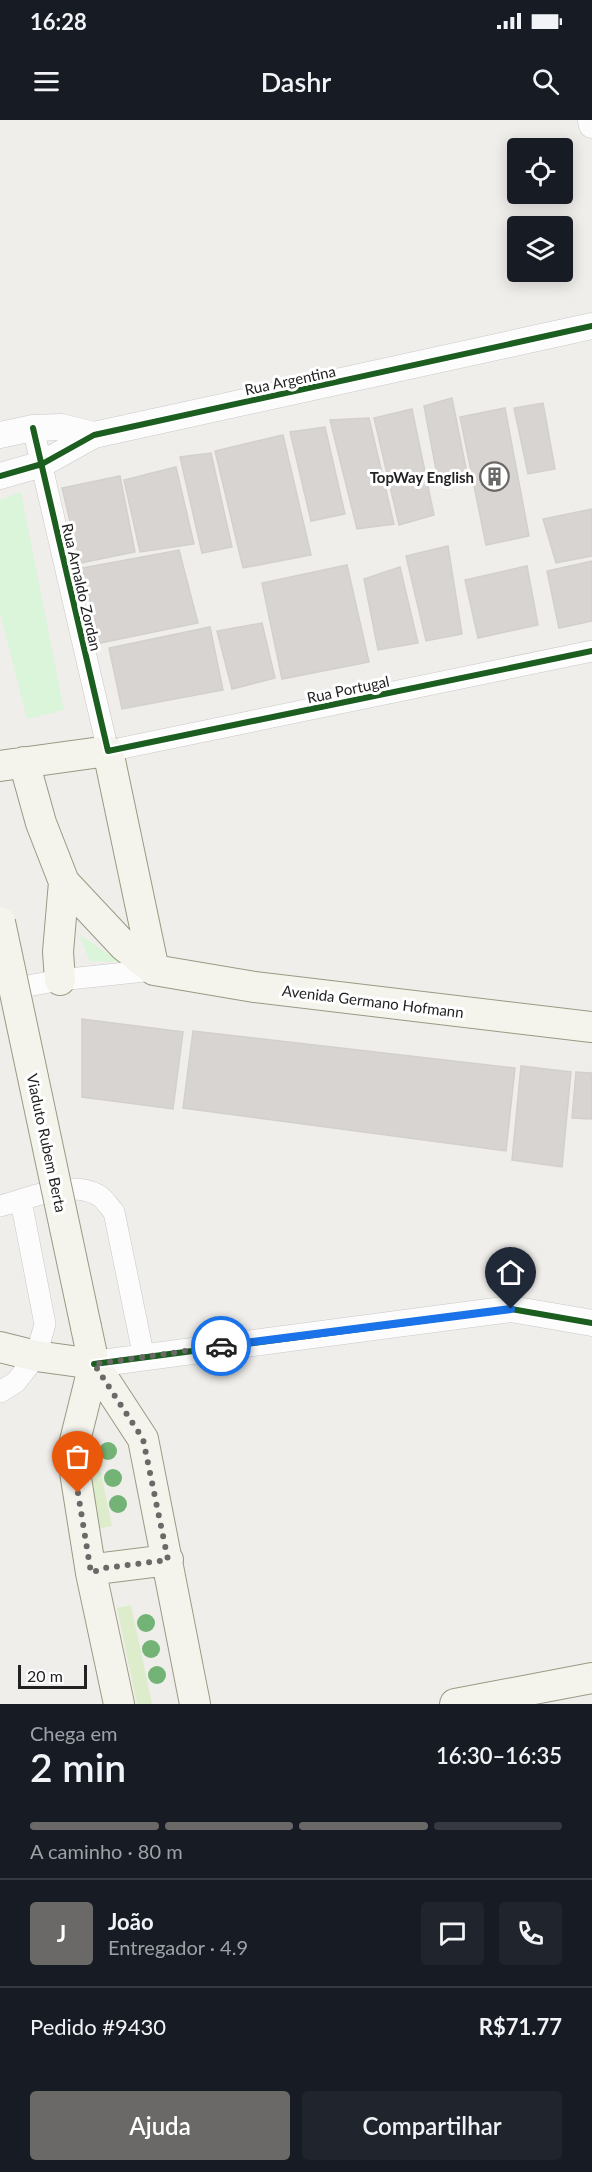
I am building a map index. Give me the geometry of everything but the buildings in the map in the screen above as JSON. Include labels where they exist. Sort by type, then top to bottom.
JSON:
[{"type":"main road","name":"Rua Portugal","points":[[12,764],[108,751]]},
{"type":"main road","name":"Rua Arnaldo Zordan","points":[[108,751],[154,970]]},
{"type":"main road","points":[[12,764],[41,823],[64,882],[124,946],[154,970]]},
{"type":"main road","points":[[60,980],[58,952],[64,882]]},
{"type":"main road","name":"Viaduto Rubem Berta","points":[[0,922],[94,1364]]},
{"type":"main road","name":"Avenida Germano Hofmann","points":[[154,970],[254,987],[592,1027]]},
{"type":"main road","points":[[0,1347],[36,1356],[94,1364],[143,1439],[195,1704]]},
{"type":"main road","points":[[94,1364],[72,1453],[91,1573],[119,1704]]},
{"type":"main road","points":[[91,1573],[104,1568],[168,1560]]},
{"type":"main road","points":[[455,1704],[592,1678]]},
{"type":"street","points":[[591,120],[592,126]]},
{"type":"street","name":"Rua Argentina","points":[[0,476],[42,464],[94,435],[592,326]]},
{"type":"street","name":"Rua Argentina","points":[[0,435],[33,428],[61,427],[94,435]]},
{"type":"street","name":"Rua Arnaldo Zordan","points":[[33,428],[108,751]]},
{"type":"street","name":"Rua Portugal","points":[[108,751],[592,651]]},
{"type":"street","points":[[0,991],[60,980],[154,970]]},
{"type":"street","points":[[0,1206],[53,1191],[82,1189],[99,1195],[114,1212],[144,1358]]},
{"type":"street","points":[[0,1392],[16,1382],[36,1356],[45,1324],[21,1201]]},
{"type":"street","points":[[94,1364],[511,1309],[592,1323]]},
{"type":"green space","points":[[21,492],[64,710],[27,719],[0,613],[0,500]]},
{"type":"green space","points":[[79,934],[120,962],[90,961]]},
{"type":"green space","points":[[94,1440],[112,1526],[98,1529],[80,1443]]},
{"type":"green space","points":[[131,1605],[152,1704],[137,1704],[117,1608]]},
{"type":"cycle path","points":[[0,476],[42,464],[94,435],[592,326]]},
{"type":"cycle path","points":[[33,428],[108,751],[592,651]]},
{"type":"cycle path","points":[[94,1364],[511,1309],[592,1323]]},
{"type":"way so far","points":[[78,1493],[91,1573],[104,1568],[168,1560],[143,1439],[94,1364],[221,1346]]},
{"type":"place","name":"TopWay English","points":[[495,477]]},
{"type":"route","points":[[221,1346],[511,1309]]}]
